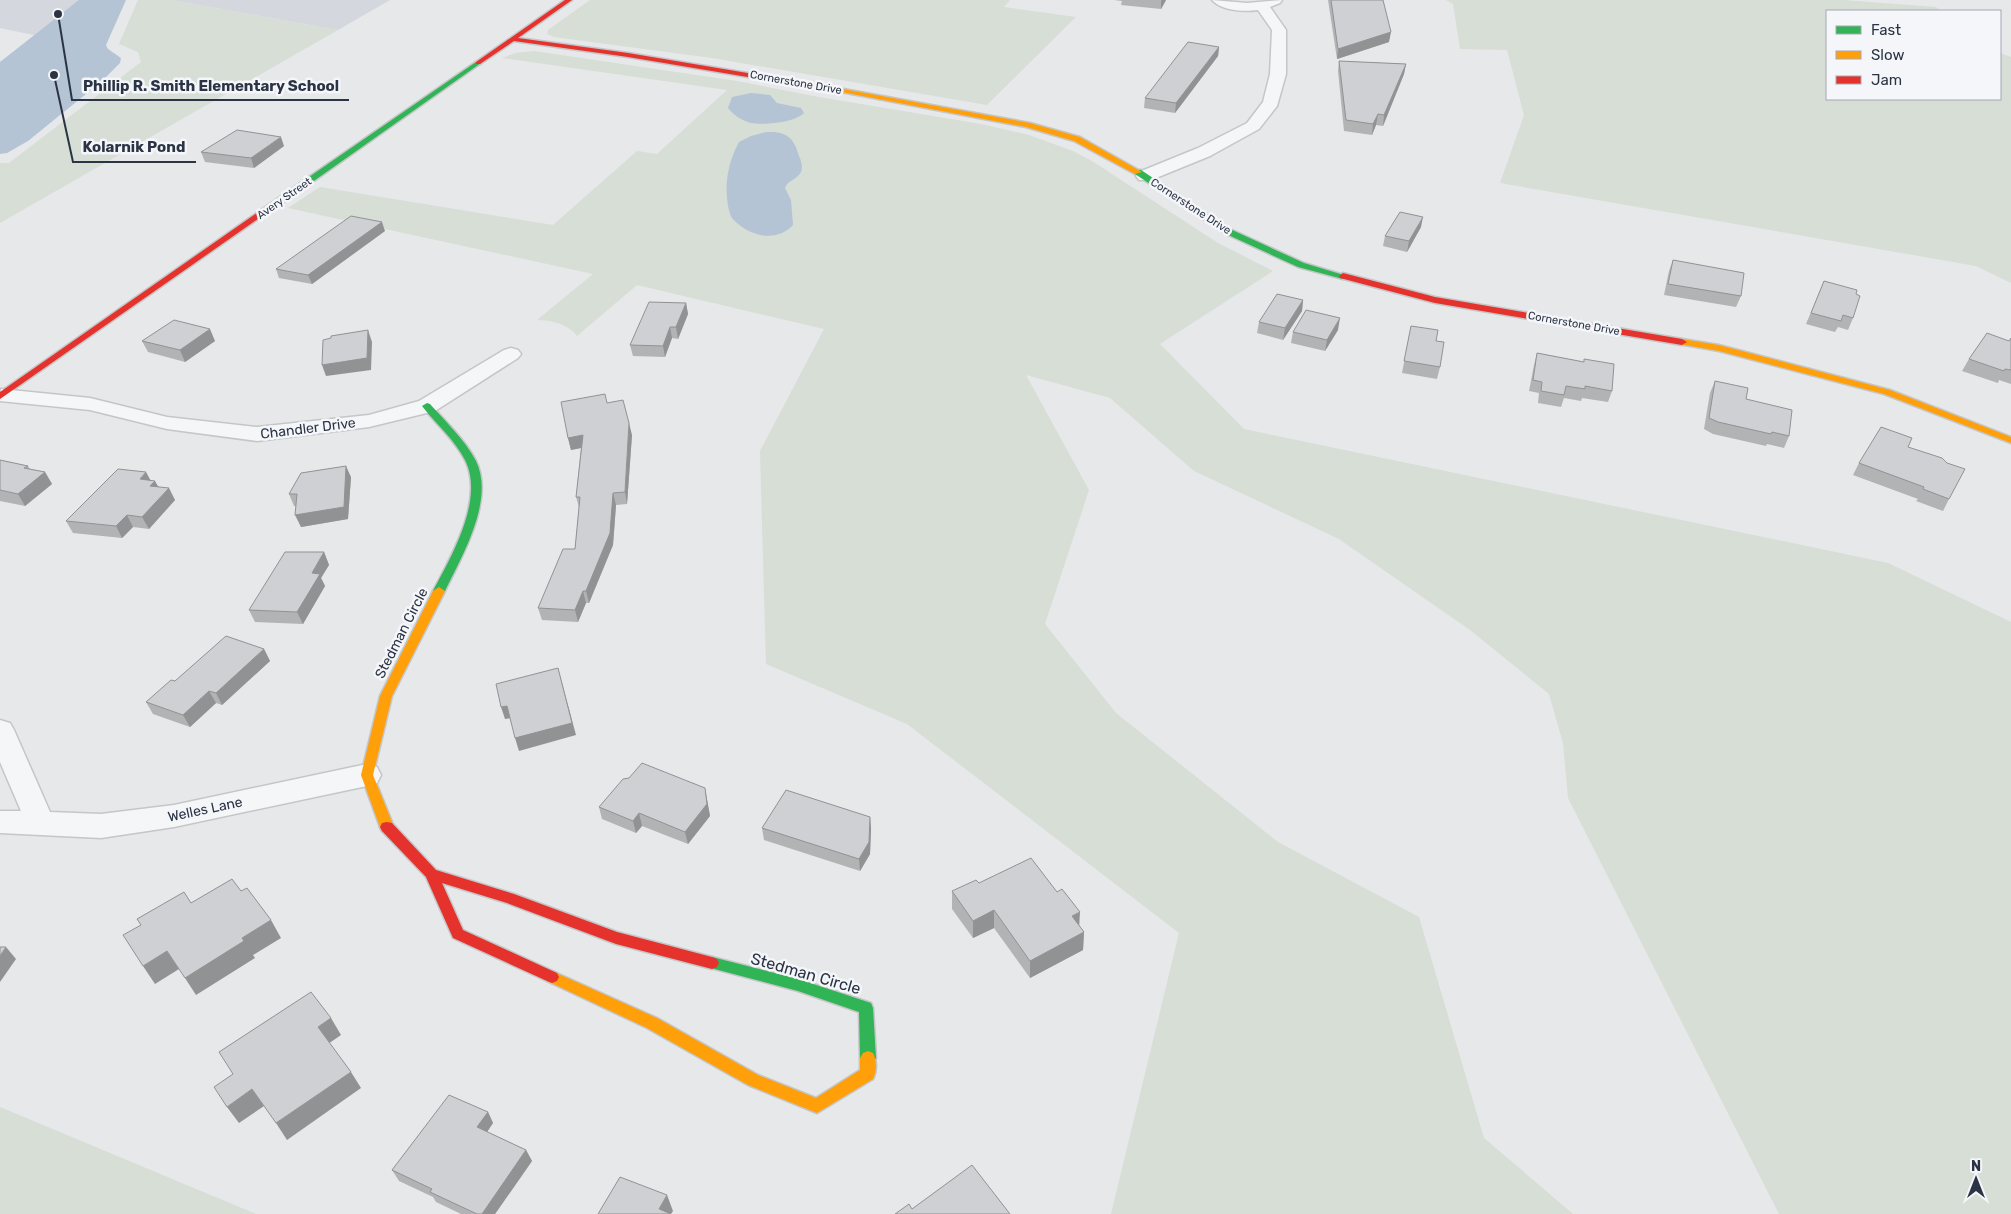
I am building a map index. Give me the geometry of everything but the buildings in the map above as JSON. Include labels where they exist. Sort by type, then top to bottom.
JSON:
[{"type":"street","name":"Avery Street","points":[[1,396],[569,0]]},
{"type":"street","points":[[1145,176],[1204,152],[1254,126],[1271,103],[1278,74],[1279,30],[1268,3],[1243,6],[1218,0]]},
{"type":"street","name":"Cornerstone Drive","points":[[511,39],[781,79],[1028,124],[1077,139],[1145,176],[1227,231],[1301,265],[1435,300],[1719,348],[1887,392],[2011,440]]},
{"type":"street","name":"Chandler Drive","points":[[1,396],[90,404],[167,423],[257,434],[369,421],[427,406],[511,354]]},
{"type":"street","name":"Stedman Circle","points":[[427,406],[472,462],[478,489],[466,537],[386,696],[367,775],[385,825],[431,874],[458,934],[652,1023],[753,1080],[817,1106],[868,1074],[866,1008],[798,985],[616,938],[509,898],[431,874]]},
{"type":"street","points":[[0,730],[41,825]]},
{"type":"street","name":"Welles Lane","points":[[0,822],[101,826],[174,816],[367,775]]},
{"type":"shaded area","points":[[0,0],[122,0],[72,43],[0,28]]},
{"type":"shaded area","points":[[138,0],[170,0],[338,30],[0,223],[0,163],[9,163],[141,62],[138,52],[119,44]]},
{"type":"shaded area","points":[[170,0],[390,0],[338,30]]},
{"type":"shaded area","points":[[590,0],[1010,0],[1004,7],[1076,17],[987,105],[712,58],[554,37],[547,34],[548,30]]},
{"type":"shaded area","points":[[1446,0],[1843,0],[1936,7],[1940,10],[1826,10],[1826,100],[2001,100],[2001,53],[2011,57],[2011,283],[1976,266],[1500,183],[1524,115],[1507,50],[1460,49],[1453,4]]},
{"type":"shaded area","points":[[534,51],[737,81],[819,97],[981,124],[1029,135],[1073,151],[1092,161],[1218,243],[1273,271],[1160,344],[1244,429],[1888,563],[2011,622],[2011,1214],[1779,1214],[1568,798],[1563,743],[1549,694],[1470,630],[1339,539],[1194,471],[1110,398],[1026,375],[1089,490],[1045,624],[1116,713],[1278,842],[1419,917],[1484,1138],[1573,1214],[1111,1214],[1179,933],[907,724],[766,664],[760,451],[824,329],[637,285],[577,336],[569,328],[559,323],[537,320],[593,274],[288,208],[320,187],[553,225],[637,151],[657,154],[727,90],[502,58],[516,53]]},
{"type":"shaded area","points":[[0,1107],[256,1214],[0,1214]]},
{"type":"water","points":[[79,0],[126,0],[106,45],[108,49],[121,58],[120,63],[102,81],[28,141],[7,153],[0,154],[0,62]]},
{"type":"water","points":[[751,93],[770,95],[777,103],[801,108],[804,113],[793,119],[779,122],[764,124],[748,122],[735,115],[728,108],[732,97]]},
{"type":"water","points":[[766,132],[788,136],[795,144],[802,166],[800,174],[788,183],[785,188],[791,200],[793,225],[780,234],[772,236],[750,232],[737,223],[730,215],[727,196],[729,168],[739,142]]},
{"type":"traffic: fast","points":[[264,212],[478,63]]},
{"type":"traffic: fast","points":[[1138,172],[1227,231],[1301,265],[1343,276]]},
{"type":"traffic: fast","points":[[427,406],[469,459],[476,480],[476,496],[468,529],[439,591]]},
{"type":"traffic: fast","points":[[712,963],[798,985],[866,1008],[868,1058]]},
{"type":"traffic: slow","points":[[838,90],[1027,125],[1077,139],[1138,172]]},
{"type":"traffic: slow","points":[[1682,342],[1719,348],[1887,392],[2011,440]]},
{"type":"traffic: slow","points":[[387,827],[367,775],[386,696],[439,591]]},
{"type":"traffic: slow","points":[[552,977],[652,1023],[753,1080],[817,1106],[868,1074],[868,1058]]},
{"type":"traffic: jam","points":[[478,63],[569,0]]},
{"type":"traffic: jam","points":[[511,39],[628,55],[838,90]]},
{"type":"traffic: jam","points":[[0,396],[264,212]]},
{"type":"traffic: jam","points":[[1343,276],[1435,300],[1682,342]]},
{"type":"traffic: jam","points":[[387,827],[431,874],[458,934],[552,977]]},
{"type":"traffic: jam","points":[[431,874],[509,898],[616,938],[712,963]]},
{"type":"place","name":"Phillip R. Smith Elementary School","points":[[58,14]]},
{"type":"place","name":"Kolarnik Pond","points":[[54,75]]}]
